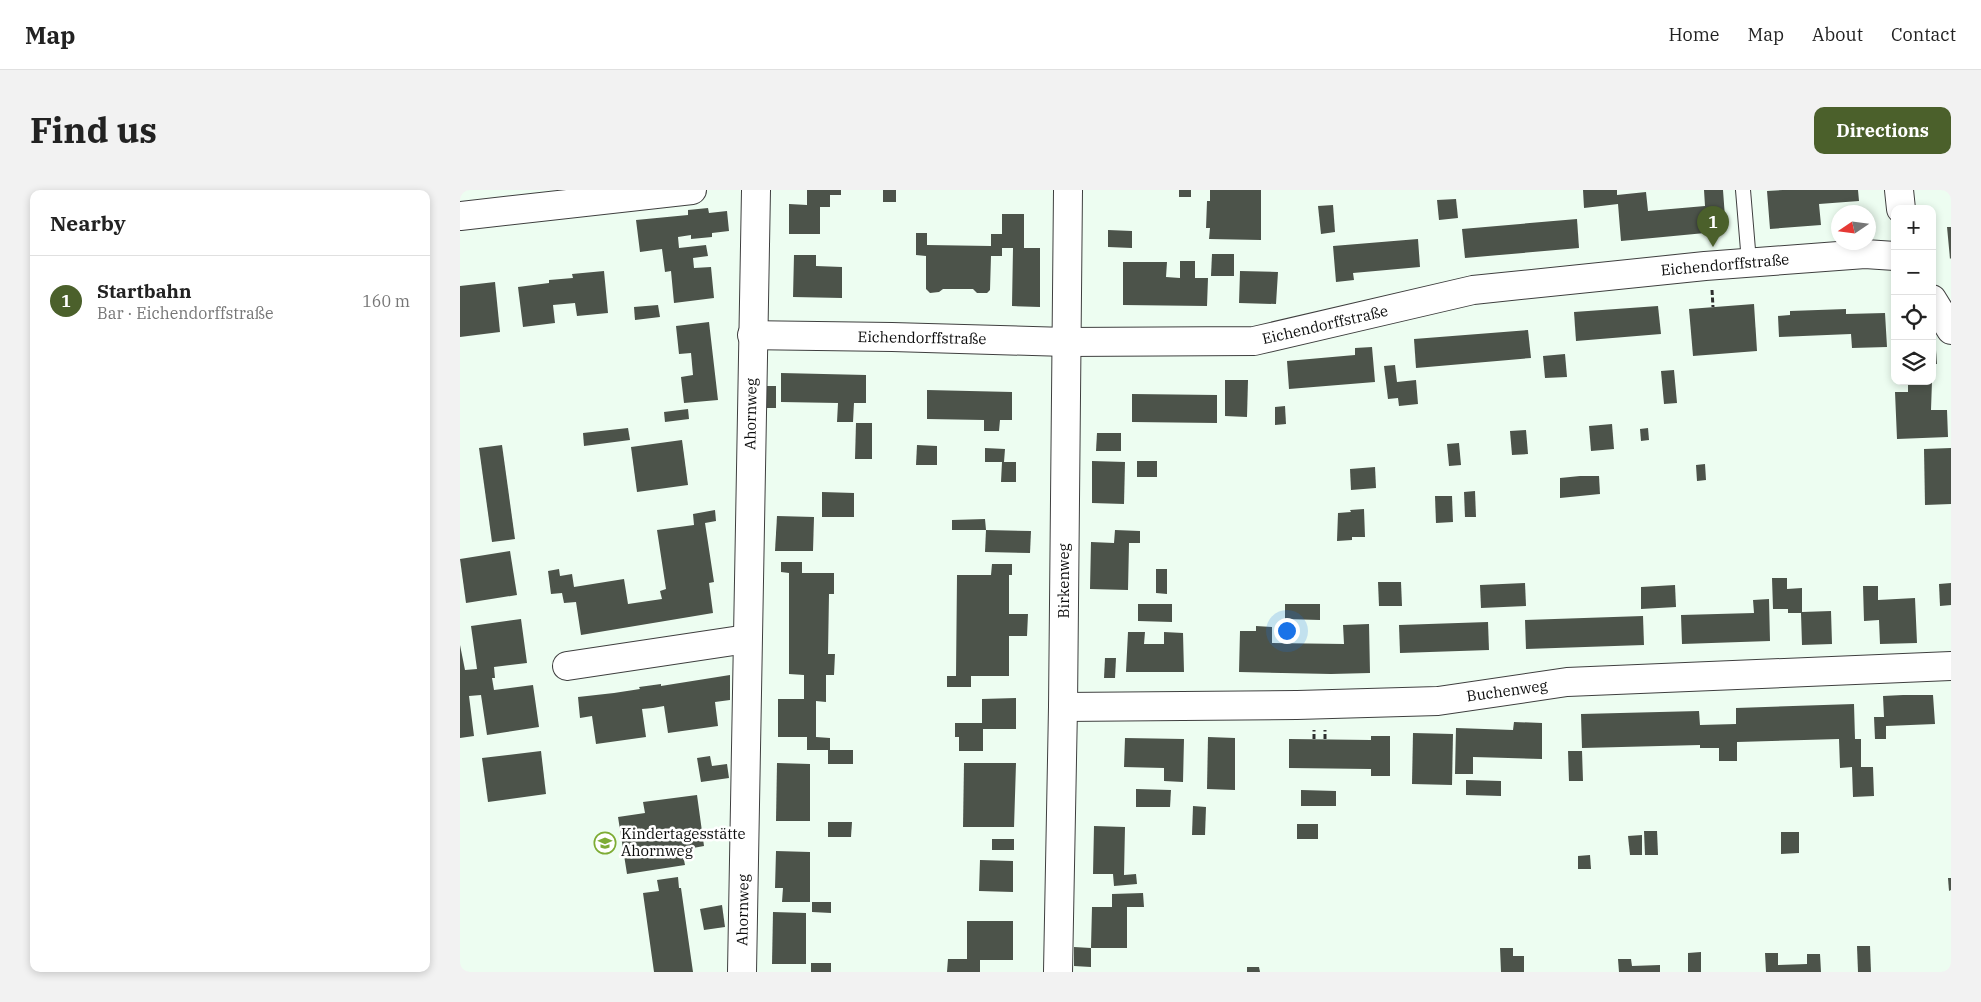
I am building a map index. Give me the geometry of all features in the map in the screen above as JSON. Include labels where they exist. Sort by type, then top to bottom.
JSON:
[{"type":"street","points":[[460,216],[692,190]]},
{"type":"street","name":"Ahornweg","points":[[742,972],[756,190]]},
{"type":"street","name":"Birkenweg","points":[[1058,972],[1063,707],[1068,190]]},
{"type":"street","points":[[1899,190],[1901,205]]},
{"type":"street","name":"Eichendorffstraße","points":[[752,335],[1066,342],[1254,341],[1473,290],[1749,262],[1865,254],[1891,256]]},
{"type":"street","points":[[1936,306],[1951,330]]},
{"type":"street","points":[[567,666],[747,639]]},
{"type":"street","name":"Buchenweg","points":[[1063,707],[1297,705],[1438,701],[1567,682],[1951,666]]},
{"type":"lane","points":[[1743,190],[1749,262]]},
{"type":"building","points":[[807,190],[841,190],[841,195],[830,195],[830,207],[820,207],[820,234],[789,234],[789,204],[807,205]]},
{"type":"building","points":[[883,190],[896,190],[896,202],[883,202]]},
{"type":"building","points":[[1179,190],[1191,190],[1191,197],[1179,197]]},
{"type":"building","points":[[1210,190],[1261,190],[1261,240],[1209,239],[1210,228],[1206,228],[1207,201],[1210,201]]},
{"type":"building","points":[[1583,190],[1617,190],[1617,195],[1646,192],[1648,211],[1705,206],[1704,190],[1723,190],[1726,231],[1621,241],[1618,204],[1584,208]]},
{"type":"building","points":[[1858,190],[1859,201],[1819,204],[1821,225],[1770,229],[1767,191]]},
{"type":"building","points":[[1456,199],[1458,218],[1439,220],[1437,200]]},
{"type":"building","points":[[1333,205],[1335,232],[1321,234],[1318,206]]},
{"type":"building","points":[[708,208],[709,213],[727,211],[729,231],[712,233],[712,237],[691,239],[691,235],[678,237],[679,248],[706,245],[708,256],[693,258],[694,268],[711,267],[714,298],[674,303],[671,271],[665,272],[662,249],[640,252],[636,220],[688,215],[688,210]]},
{"type":"building","points":[[1002,214],[1024,214],[1024,248],[1040,248],[1040,307],[1012,306],[1013,248],[1002,248],[1002,256],[991,256],[990,290],[987,293],[977,293],[973,289],[943,289],[939,292],[930,293],[926,289],[926,256],[916,255],[916,233],[927,233],[927,245],[991,246],[991,234],[1002,234]]},
{"type":"building","points":[[1577,219],[1579,248],[1465,258],[1462,229]]},
{"type":"building","points":[[1947,227],[1951,227],[1950,259]]},
{"type":"building","points":[[1108,230],[1132,231],[1132,248],[1108,247]]},
{"type":"building","points":[[1418,239],[1420,267],[1353,273],[1354,280],[1336,282],[1333,246]]},
{"type":"building","points":[[1212,254],[1234,254],[1234,276],[1211,276]]},
{"type":"building","points":[[794,255],[816,255],[816,266],[842,267],[842,298],[793,297]]},
{"type":"building","points":[[1180,261],[1195,261],[1195,278],[1208,278],[1207,306],[1123,305],[1123,262],[1167,262],[1166,277],[1180,278]]},
{"type":"building","points":[[604,271],[608,313],[577,316],[575,303],[553,305],[555,323],[523,327],[518,287],[549,283],[549,280],[573,278],[572,274]]},
{"type":"building","points":[[1240,271],[1278,272],[1276,304],[1239,303]]},
{"type":"building","points":[[495,282],[500,332],[460,337],[460,286]]},
{"type":"building","points":[[1754,304],[1757,351],[1693,356],[1689,309]]},
{"type":"building","points":[[658,305],[660,317],[635,320],[634,307]]},
{"type":"building","points":[[1658,306],[1661,334],[1576,341],[1574,312]]},
{"type":"building","points":[[1846,309],[1846,314],[1885,313],[1887,347],[1852,348],[1851,334],[1779,337],[1778,316],[1790,315],[1790,311]]},
{"type":"building","points":[[709,322],[718,400],[684,403],[681,377],[693,375],[691,353],[679,354],[676,326]]},
{"type":"building","points":[[1528,330],[1531,358],[1416,368],[1414,339]]},
{"type":"building","points":[[1372,347],[1375,382],[1289,389],[1287,361],[1355,355],[1355,348]]},
{"type":"building","points":[[1565,354],[1567,377],[1545,378],[1543,356]]},
{"type":"building","points":[[1395,365],[1397,382],[1416,380],[1418,404],[1399,406],[1398,398],[1388,399],[1384,366]]},
{"type":"building","points":[[1674,370],[1677,403],[1664,404],[1661,371]]},
{"type":"building","points":[[781,373],[866,375],[866,403],[854,403],[853,422],[837,422],[838,403],[781,402]]},
{"type":"building","points":[[1225,380],[1248,380],[1247,417],[1225,416]]},
{"type":"building","points":[[1908,385],[1932,385],[1931,410],[1947,410],[1948,437],[1897,439],[1895,392],[1908,392]]},
{"type":"building","points":[[765,386],[776,386],[776,408],[765,408]]},
{"type":"building","points":[[927,390],[1012,392],[1012,420],[1000,420],[999,431],[984,431],[984,420],[927,419]]},
{"type":"building","points":[[1132,394],[1217,395],[1217,423],[1132,422]]},
{"type":"building","points":[[1285,406],[1286,424],[1275,425],[1275,407]]},
{"type":"building","points":[[688,409],[689,419],[665,422],[664,412]]},
{"type":"building","points":[[856,423],[872,423],[872,459],[855,459]]},
{"type":"building","points":[[1612,424],[1614,449],[1591,451],[1589,426]]},
{"type":"building","points":[[628,428],[630,440],[584,446],[583,433]]},
{"type":"building","points":[[1648,428],[1649,440],[1641,441],[1640,429]]},
{"type":"building","points":[[1526,430],[1528,454],[1512,455],[1510,431]]},
{"type":"building","points":[[1097,433],[1121,433],[1121,451],[1096,451]]},
{"type":"building","points":[[682,440],[688,485],[637,492],[631,447]]},
{"type":"building","points":[[1459,443],[1461,465],[1449,466],[1447,444]]},
{"type":"building","points":[[502,445],[515,539],[492,542],[479,448]]},
{"type":"building","points":[[917,445],[937,446],[937,465],[916,465]]},
{"type":"building","points":[[985,448],[1005,449],[1004,462],[1016,462],[1016,482],[1001,482],[1002,462],[985,462]]},
{"type":"building","points":[[1951,448],[1951,504],[1925,505],[1924,449]]},
{"type":"building","points":[[1092,461],[1125,462],[1124,504],[1092,503]]},
{"type":"building","points":[[1137,461],[1157,461],[1157,477],[1137,477]]},
{"type":"building","points":[[1705,464],[1706,480],[1697,481],[1696,465]]},
{"type":"building","points":[[1375,467],[1376,488],[1351,490],[1350,469]]},
{"type":"building","points":[[1599,476],[1600,494],[1560,498],[1560,478]]},
{"type":"building","points":[[1475,491],[1476,517],[1465,517],[1464,492]]},
{"type":"building","points":[[822,492],[854,493],[854,517],[822,517]]},
{"type":"building","points":[[1435,496],[1452,496],[1453,522],[1436,523]]},
{"type":"building","points":[[1364,509],[1365,537],[1352,537],[1352,540],[1337,541],[1338,513]]},
{"type":"building","points":[[715,510],[716,521],[705,523],[714,582],[709,583],[713,613],[581,635],[576,602],[564,603],[562,593],[551,594],[548,571],[559,569],[560,576],[572,574],[574,587],[624,579],[628,604],[662,599],[660,591],[666,589],[657,530],[694,525],[693,514]]},
{"type":"building","points":[[777,516],[814,517],[813,551],[775,551]]},
{"type":"building","points":[[985,519],[986,530],[952,530],[952,520]]},
{"type":"building","points":[[986,530],[1031,531],[1030,553],[985,552]]},
{"type":"building","points":[[1115,530],[1140,531],[1140,543],[1129,543],[1128,590],[1090,589],[1091,542],[1114,543]]},
{"type":"building","points":[[510,551],[517,595],[466,603],[460,559]]},
{"type":"building","points":[[781,562],[802,562],[802,573],[834,573],[834,594],[829,594],[828,654],[835,654],[834,675],[826,675],[826,702],[816,701],[816,737],[830,738],[830,750],[853,750],[853,764],[828,764],[828,750],[807,750],[807,737],[778,737],[778,699],[804,699],[804,675],[789,674],[789,573],[781,572]]},
{"type":"building","points":[[992,564],[1012,564],[1012,575],[1009,575],[1009,614],[1028,614],[1027,636],[1009,636],[1009,676],[971,676],[971,687],[947,687],[947,676],[956,676],[957,575],[991,575]]},
{"type":"building","points":[[1156,569],[1167,569],[1167,594],[1156,593]]},
{"type":"building","points":[[1772,578],[1787,578],[1787,589],[1802,588],[1802,612],[1831,611],[1832,644],[1802,645],[1801,613],[1788,613],[1788,609],[1773,609]]},
{"type":"building","points":[[1378,582],[1401,582],[1402,606],[1379,606]]},
{"type":"building","points":[[1525,583],[1526,606],[1481,608],[1480,585]]},
{"type":"building","points":[[1951,583],[1951,605],[1940,606],[1939,584]]},
{"type":"building","points":[[1675,585],[1676,607],[1641,609],[1641,587]]},
{"type":"building","points":[[1863,586],[1878,586],[1878,600],[1915,598],[1917,643],[1880,644],[1879,620],[1864,621]]},
{"type":"building","points":[[1769,599],[1770,641],[1682,644],[1681,615],[1754,613],[1753,600]]},
{"type":"building","points":[[1138,604],[1172,604],[1172,622],[1138,621]]},
{"type":"building","points":[[1285,604],[1320,604],[1320,620],[1285,619]]},
{"type":"building","points":[[1643,616],[1644,645],[1526,649],[1525,620]]},
{"type":"building","points":[[521,619],[527,663],[494,667],[495,678],[492,678],[494,690],[533,685],[539,727],[487,735],[481,695],[469,696],[474,736],[460,738],[460,645],[465,670],[477,669],[471,626]]},
{"type":"building","points":[[1488,622],[1489,650],[1400,653],[1399,625]]},
{"type":"building","points":[[1369,624],[1370,673],[1239,672],[1240,631],[1256,631],[1256,626],[1272,627],[1272,643],[1344,644],[1343,625]]},
{"type":"building","points":[[1128,632],[1145,632],[1144,644],[1164,644],[1164,632],[1183,633],[1184,672],[1126,672]]},
{"type":"building","points":[[1105,658],[1116,658],[1115,678],[1104,678]]},
{"type":"building","points":[[730,675],[730,700],[715,702],[718,726],[668,733],[664,706],[642,709],[646,737],[596,744],[592,716],[580,718],[578,697]]},
{"type":"building","points":[[1933,695],[1935,724],[1886,726],[1886,739],[1875,739],[1874,717],[1884,717],[1883,696]]},
{"type":"building","points":[[1016,698],[1016,729],[983,729],[983,751],[959,751],[959,737],[955,737],[955,723],[982,723],[982,699]]},
{"type":"building","points":[[1854,704],[1855,739],[1861,739],[1861,767],[1873,767],[1874,796],[1853,797],[1852,767],[1840,768],[1839,739],[1737,742],[1737,761],[1719,761],[1719,748],[1700,748],[1700,745],[1582,748],[1581,714],[1699,711],[1700,725],[1736,724],[1736,708]]},
{"type":"building","points":[[1514,722],[1542,723],[1542,759],[1473,757],[1473,774],[1455,774],[1456,728],[1513,730]]},
{"type":"building","points":[[1413,733],[1453,734],[1452,785],[1412,784]]},
{"type":"building","points":[[1371,736],[1390,736],[1390,776],[1371,776],[1371,769],[1289,768],[1289,739],[1371,740]]},
{"type":"building","points":[[1208,737],[1235,738],[1235,790],[1207,789]]},
{"type":"building","points":[[1125,738],[1184,739],[1183,782],[1164,781],[1164,768],[1124,767]]},
{"type":"building","points":[[541,751],[546,794],[488,802],[482,758]]},
{"type":"building","points":[[1568,751],[1582,751],[1583,781],[1569,781]]},
{"type":"building","points":[[710,756],[712,766],[727,764],[729,778],[701,782],[697,758]]},
{"type":"building","points":[[777,763],[810,764],[810,821],[776,821]]},
{"type":"building","points":[[964,763],[1016,763],[1014,827],[963,827]]},
{"type":"building","points":[[1466,780],[1501,781],[1501,796],[1466,795]]},
{"type":"building","points":[[1136,789],[1171,790],[1170,807],[1136,807]]},
{"type":"building","points":[[1301,790],[1336,791],[1336,806],[1301,806]]},
{"type":"building","points":[[697,795],[704,846],[682,850],[685,865],[627,874],[618,817],[645,813],[643,802]]},
{"type":"building","points":[[1193,806],[1206,807],[1205,835],[1192,835]]},
{"type":"building","points":[[828,822],[852,822],[851,837],[828,837]]},
{"type":"building","points":[[1297,824],[1318,824],[1318,839],[1297,839]]},
{"type":"building","points":[[1094,826],[1125,827],[1124,875],[1136,874],[1137,884],[1114,886],[1113,874],[1093,874]]},
{"type":"building","points":[[1644,831],[1657,831],[1658,855],[1645,855]]},
{"type":"building","points":[[1781,832],[1799,832],[1799,853],[1781,854]]},
{"type":"building","points":[[1642,835],[1642,855],[1630,855],[1628,836]]},
{"type":"building","points":[[992,839],[1014,839],[1014,850],[992,850]]},
{"type":"building","points":[[776,851],[810,852],[810,902],[782,902],[783,888],[775,888]]},
{"type":"building","points":[[1590,855],[1591,869],[1578,869],[1578,856]]},
{"type":"building","points":[[980,860],[1013,861],[1013,892],[979,891]]},
{"type":"building","points":[[678,877],[693,972],[654,972],[643,893],[659,891],[657,880]]},
{"type":"building","points":[[1948,878],[1951,878],[1951,890],[1949,891]]},
{"type":"building","points":[[1143,893],[1144,907],[1127,907],[1127,948],[1091,948],[1092,907],[1112,907],[1112,894]]},
{"type":"building","points":[[812,902],[831,902],[831,913],[812,912]]},
{"type":"building","points":[[722,905],[725,927],[704,930],[700,909]]},
{"type":"building","points":[[773,912],[806,913],[806,964],[772,964]]},
{"type":"building","points":[[967,921],[1013,921],[1013,960],[980,960],[980,972],[947,972],[948,959],[967,959]]},
{"type":"building","points":[[1857,946],[1870,946],[1871,972],[1858,972]]},
{"type":"building","points":[[1074,947],[1091,948],[1091,967],[1074,966]]},
{"type":"building","points":[[1500,948],[1513,948],[1513,956],[1524,956],[1524,972],[1501,972]]},
{"type":"building","points":[[1701,952],[1701,972],[1688,972],[1688,953]]},
{"type":"building","points":[[1765,953],[1778,953],[1778,965],[1807,964],[1807,954],[1820,954],[1821,972],[1766,972]]},
{"type":"building","points":[[1618,959],[1631,959],[1632,966],[1660,965],[1660,972],[1619,972]]},
{"type":"building","points":[[811,963],[831,963],[831,972],[811,972]]},
{"type":"building","points":[[1247,967],[1259,967],[1260,972],[1247,972]]},
{"type":"place","name":"Startbahn","points":[[1713,247]]},
{"type":"place","name":"Kindertagesstätte Ahornweg","points":[[605,843]]}]
